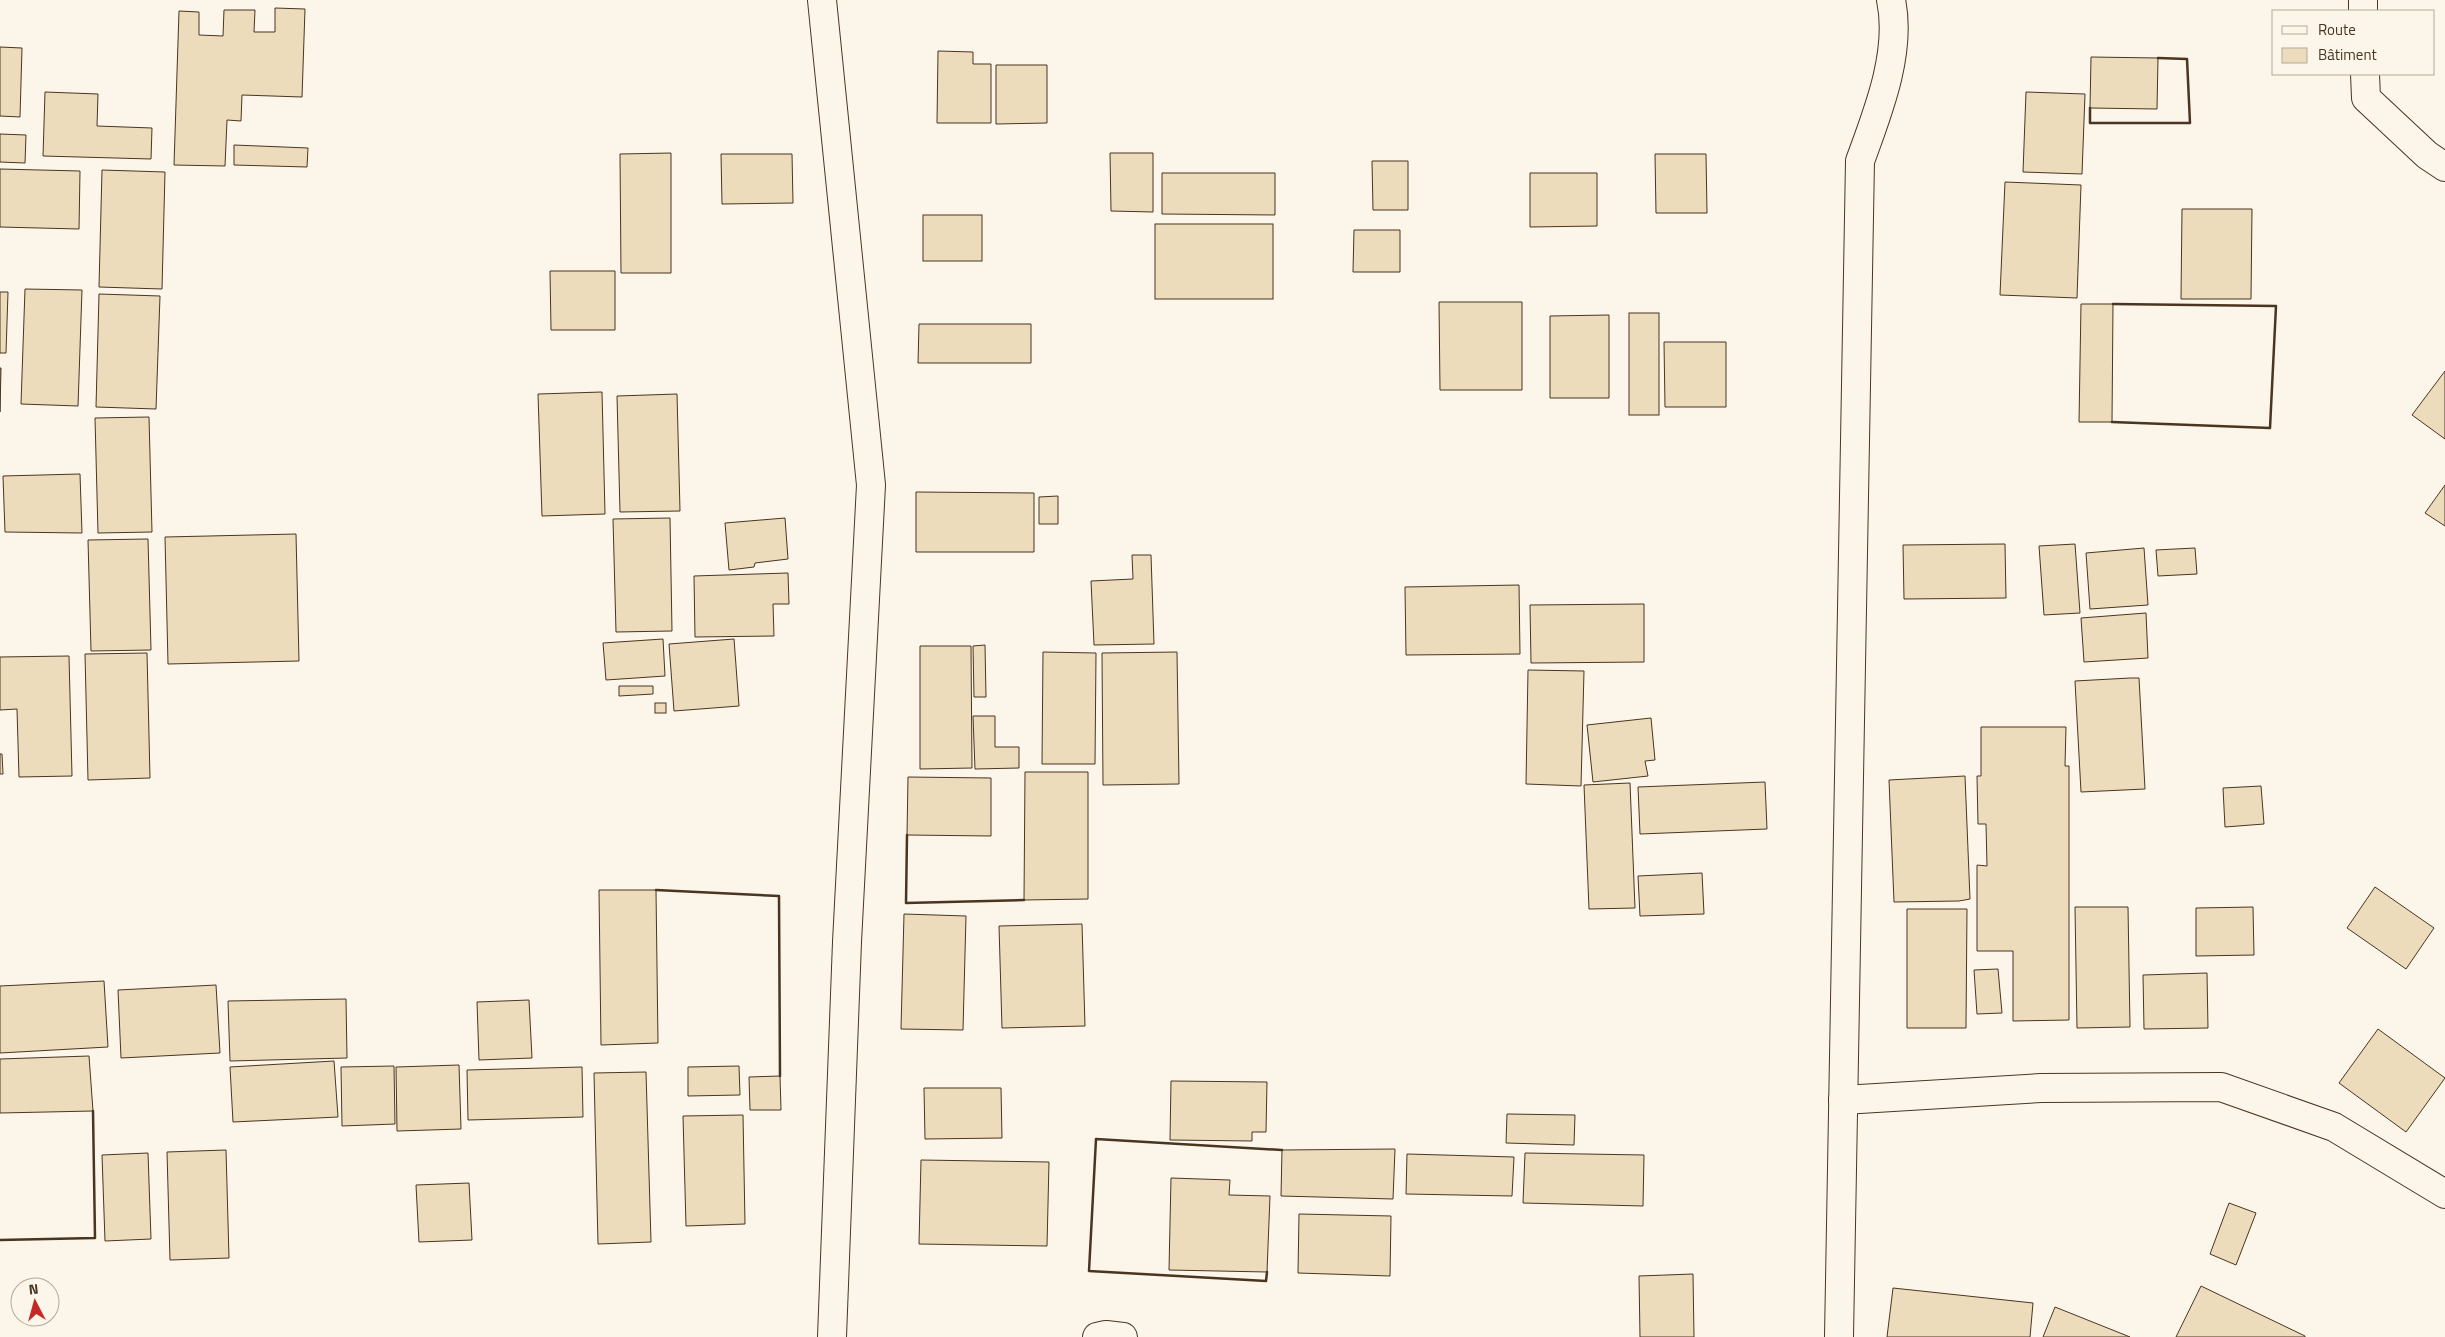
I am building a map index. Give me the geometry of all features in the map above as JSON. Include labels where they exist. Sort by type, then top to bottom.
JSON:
[{"type":"street","points":[[822,0],[871,485],[847,942],[832,1337]]},
{"type":"street","points":[[1839,1337],[1860,161],[1885,93],[1895,19],[1891,0]]},
{"type":"street","points":[[2365,75],[2366,98],[2427,155],[2445,167]]},
{"type":"street","points":[[1844,1100],[2041,1088],[2221,1087],[2334,1128],[2445,1194]]},
{"type":"street","points":[[1097,1337],[1106,1335],[1123,1337]]},
{"type":"building","points":[[275,8],[305,9],[302,97],[242,95],[241,121],[227,120],[225,166],[174,165],[179,11],[199,12],[199,35],[223,36],[224,10],[255,10],[254,32],[275,32]]},
{"type":"building","points":[[0,47],[22,48],[20,117],[0,116]]},
{"type":"building","points":[[938,51],[973,52],[973,64],[991,64],[991,123],[937,123]]},
{"type":"building","points":[[2091,57],[2158,58],[2157,109],[2090,108]]},
{"type":"building","points":[[996,65],[1047,65],[1047,123],[996,124]]},
{"type":"building","points":[[45,92],[98,94],[97,126],[152,128],[151,159],[43,156]]},
{"type":"building","points":[[2026,92],[2085,94],[2082,174],[2023,172]]},
{"type":"building","points":[[0,134],[26,135],[25,163],[0,162]]},
{"type":"building","points":[[234,145],[308,148],[307,167],[234,165]]},
{"type":"building","points":[[671,153],[671,273],[621,273],[620,154]]},
{"type":"building","points":[[1110,153],[1153,153],[1153,212],[1111,211]]},
{"type":"building","points":[[721,154],[792,154],[793,203],[722,204]]},
{"type":"building","points":[[1655,154],[1706,154],[1707,213],[1656,213]]},
{"type":"building","points":[[1372,161],[1408,161],[1408,210],[1373,210]]},
{"type":"building","points":[[0,169],[80,171],[79,229],[0,227]]},
{"type":"building","points":[[102,170],[165,172],[162,289],[99,287]]},
{"type":"building","points":[[1162,173],[1275,173],[1275,215],[1162,214]]},
{"type":"building","points":[[1530,173],[1597,173],[1597,226],[1530,227]]},
{"type":"building","points":[[2005,182],[2081,185],[2077,298],[2000,295]]},
{"type":"building","points":[[2182,209],[2252,209],[2251,299],[2181,299]]},
{"type":"building","points":[[923,215],[982,215],[982,261],[923,261]]},
{"type":"building","points":[[1155,224],[1273,224],[1273,299],[1155,299]]},
{"type":"building","points":[[1354,230],[1400,230],[1400,272],[1353,272]]},
{"type":"building","points":[[550,271],[615,271],[615,330],[551,330]]},
{"type":"building","points":[[25,289],[82,290],[78,406],[21,404]]},
{"type":"building","points":[[0,292],[8,292],[6,353],[0,353]]},
{"type":"building","points":[[99,294],[160,296],[156,409],[96,407]]},
{"type":"building","points":[[1439,302],[1522,302],[1522,390],[1440,390]]},
{"type":"building","points":[[2081,304],[2113,304],[2112,422],[2079,422]]},
{"type":"building","points":[[1629,313],[1659,313],[1659,415],[1629,415]]},
{"type":"building","points":[[1609,315],[1609,398],[1550,398],[1550,316]]},
{"type":"building","points":[[919,324],[1031,324],[1031,363],[918,363]]},
{"type":"building","points":[[1664,342],[1726,342],[1726,407],[1665,407]]},
{"type":"building","points":[[0,368],[1,368],[0,412]]},
{"type":"building","points":[[2445,371],[2445,439],[2412,415]]},
{"type":"building","points":[[602,392],[605,514],[542,516],[538,394]]},
{"type":"building","points":[[677,394],[680,511],[620,512],[617,396]]},
{"type":"building","points":[[149,417],[152,532],[98,533],[95,418]]},
{"type":"building","points":[[80,474],[82,533],[5,532],[3,476]]},
{"type":"building","points":[[2445,485],[2445,526],[2425,513]]},
{"type":"building","points":[[916,492],[1034,493],[1034,552],[916,552]]},
{"type":"building","points":[[1058,496],[1058,524],[1039,524],[1039,497]]},
{"type":"building","points":[[670,518],[672,631],[616,632],[613,519]]},
{"type":"building","points":[[785,518],[788,559],[755,563],[754,567],[729,570],[725,523]]},
{"type":"building","points":[[296,534],[299,661],[168,664],[165,537]]},
{"type":"building","points":[[148,539],[151,650],[91,651],[88,540]]},
{"type":"building","points":[[2005,544],[2006,598],[1904,599],[1903,545]]},
{"type":"building","points":[[2075,544],[2080,613],[2044,615],[2039,546]]},
{"type":"building","points":[[2144,548],[2148,605],[2090,609],[2086,553]]},
{"type":"building","points":[[2195,548],[2197,574],[2158,576],[2156,550]]},
{"type":"building","points":[[1132,555],[1151,555],[1154,644],[1094,645],[1091,581],[1133,579]]},
{"type":"building","points":[[788,573],[789,604],[773,604],[774,636],[695,637],[694,576]]},
{"type":"building","points":[[1519,585],[1520,654],[1406,655],[1405,587]]},
{"type":"building","points":[[1644,604],[1644,662],[1531,663],[1530,605]]},
{"type":"building","points":[[2146,613],[2148,658],[2084,662],[2081,618]]},
{"type":"building","points":[[663,639],[665,676],[606,680],[603,643]]},
{"type":"building","points":[[734,639],[739,706],[674,711],[669,644]]},
{"type":"building","points":[[985,645],[986,697],[974,697],[973,646]]},
{"type":"building","points":[[920,646],[971,646],[972,768],[920,769]]},
{"type":"building","points":[[1043,652],[1096,653],[1095,764],[1042,764]]},
{"type":"building","points":[[1177,652],[1179,784],[1103,785],[1102,653]]},
{"type":"building","points":[[147,653],[150,778],[88,780],[85,654]]},
{"type":"building","points":[[69,656],[72,776],[19,777],[17,709],[0,710],[0,657]]},
{"type":"building","points":[[1528,670],[1584,671],[1581,786],[1526,784]]},
{"type":"building","points":[[2139,678],[2145,789],[2081,792],[2075,681]]},
{"type":"building","points":[[619,686],[653,686],[653,694],[619,696]]},
{"type":"building","points":[[655,703],[666,703],[666,713],[655,713]]},
{"type":"building","points":[[973,716],[995,716],[995,747],[1019,747],[1019,768],[975,769]]},
{"type":"building","points":[[1651,718],[1655,760],[1645,761],[1648,776],[1593,782],[1587,725]]},
{"type":"building","points":[[1981,727],[2066,727],[2065,766],[2069,766],[2069,1020],[2013,1021],[2013,951],[1977,951],[1977,865],[1987,866],[1986,824],[1978,824],[1977,776],[1981,776]]},
{"type":"building","points":[[0,754],[2,754],[3,774],[0,774]]},
{"type":"building","points":[[1025,772],[1088,772],[1088,899],[1024,900]]},
{"type":"building","points":[[1965,776],[1970,899],[1959,901],[1894,902],[1889,780]]},
{"type":"building","points":[[908,777],[991,778],[991,836],[907,835]]},
{"type":"building","points":[[1765,782],[1767,829],[1640,834],[1638,787]]},
{"type":"building","points":[[1630,783],[1635,908],[1589,909],[1584,785]]},
{"type":"building","points":[[2261,786],[2264,824],[2225,827],[2223,788]]},
{"type":"building","points":[[1702,873],[1704,914],[1640,916],[1638,876]]},
{"type":"building","points":[[2375,887],[2434,928],[2406,969],[2347,928]]},
{"type":"building","points":[[599,890],[656,890],[658,1043],[601,1045]]},
{"type":"building","points":[[2075,907],[2128,907],[2130,1027],[2077,1028]]},
{"type":"building","points":[[2253,907],[2254,955],[2196,956],[2196,908]]},
{"type":"building","points":[[1907,909],[1967,909],[1966,1028],[1907,1028]]},
{"type":"building","points":[[904,914],[966,916],[963,1030],[901,1029]]},
{"type":"building","points":[[1082,924],[1085,1026],[1002,1028],[999,926]]},
{"type":"building","points":[[1998,969],[2002,1013],[1977,1014],[1974,970]]},
{"type":"building","points":[[2207,973],[2208,1028],[2144,1029],[2143,975]]},
{"type":"building","points":[[104,981],[108,1047],[0,1053],[0,986]]},
{"type":"building","points":[[216,985],[220,1053],[121,1058],[118,990]]},
{"type":"building","points":[[346,999],[347,1058],[230,1061],[228,1001]]},
{"type":"building","points":[[529,1000],[532,1058],[479,1060],[477,1002]]},
{"type":"building","points":[[2378,1029],[2445,1078],[2406,1132],[2339,1083]]},
{"type":"building","points":[[89,1056],[93,1111],[0,1113],[0,1059]]},
{"type":"building","points":[[334,1061],[338,1117],[233,1122],[230,1067]]},
{"type":"building","points":[[459,1065],[461,1129],[397,1131],[396,1067]]},
{"type":"building","points":[[394,1066],[395,1124],[342,1126],[341,1067]]},
{"type":"building","points":[[739,1066],[740,1095],[688,1096],[688,1067]]},
{"type":"building","points":[[582,1067],[583,1117],[468,1120],[467,1070]]},
{"type":"building","points":[[646,1072],[651,1242],[598,1244],[594,1073]]},
{"type":"building","points":[[780,1076],[781,1110],[750,1110],[749,1077]]},
{"type":"building","points":[[1171,1081],[1267,1082],[1266,1132],[1252,1132],[1252,1141],[1170,1140]]},
{"type":"building","points":[[924,1088],[1001,1088],[1002,1138],[925,1139]]},
{"type":"building","points":[[1507,1114],[1575,1115],[1574,1145],[1506,1143]]},
{"type":"building","points":[[743,1115],[745,1224],[686,1226],[683,1116]]},
{"type":"building","points":[[1395,1149],[1393,1199],[1281,1196],[1282,1150]]},
{"type":"building","points":[[226,1150],[229,1258],[170,1260],[167,1152]]},
{"type":"building","points":[[148,1153],[151,1239],[105,1241],[102,1155]]},
{"type":"building","points":[[1525,1153],[1644,1155],[1643,1206],[1523,1203]]},
{"type":"building","points":[[1407,1154],[1514,1157],[1512,1196],[1406,1194]]},
{"type":"building","points":[[921,1160],[1049,1162],[1047,1246],[919,1244]]},
{"type":"building","points":[[1171,1178],[1230,1180],[1229,1195],[1270,1196],[1267,1272],[1169,1270]]},
{"type":"building","points":[[469,1183],[472,1240],[419,1242],[416,1185]]},
{"type":"building","points":[[2229,1203],[2256,1213],[2236,1265],[2210,1254]]},
{"type":"building","points":[[1299,1214],[1391,1216],[1390,1276],[1298,1273]]},
{"type":"building","points":[[1693,1274],[1694,1337],[1640,1337],[1639,1276]]},
{"type":"building","points":[[2201,1286],[2305,1336],[2305,1337],[2176,1337]]},
{"type":"building","points":[[1893,1288],[2033,1303],[2030,1337],[1887,1337]]},
{"type":"building","points":[[2055,1307],[2130,1337],[2043,1337]]},
{"type":"wall","points":[[2090,108],[2090,123],[2190,123],[2187,59],[2158,58]]},
{"type":"wall","points":[[2112,422],[2270,428],[2276,306],[2113,304]]},
{"type":"wall","points":[[907,835],[906,903],[1024,900]]},
{"type":"wall","points":[[656,890],[779,896],[780,1076]]},
{"type":"wall","points":[[0,1240],[95,1238],[93,1111]]},
{"type":"wall","points":[[1267,1272],[1266,1281],[1089,1271],[1096,1139],[1282,1150]]}]
